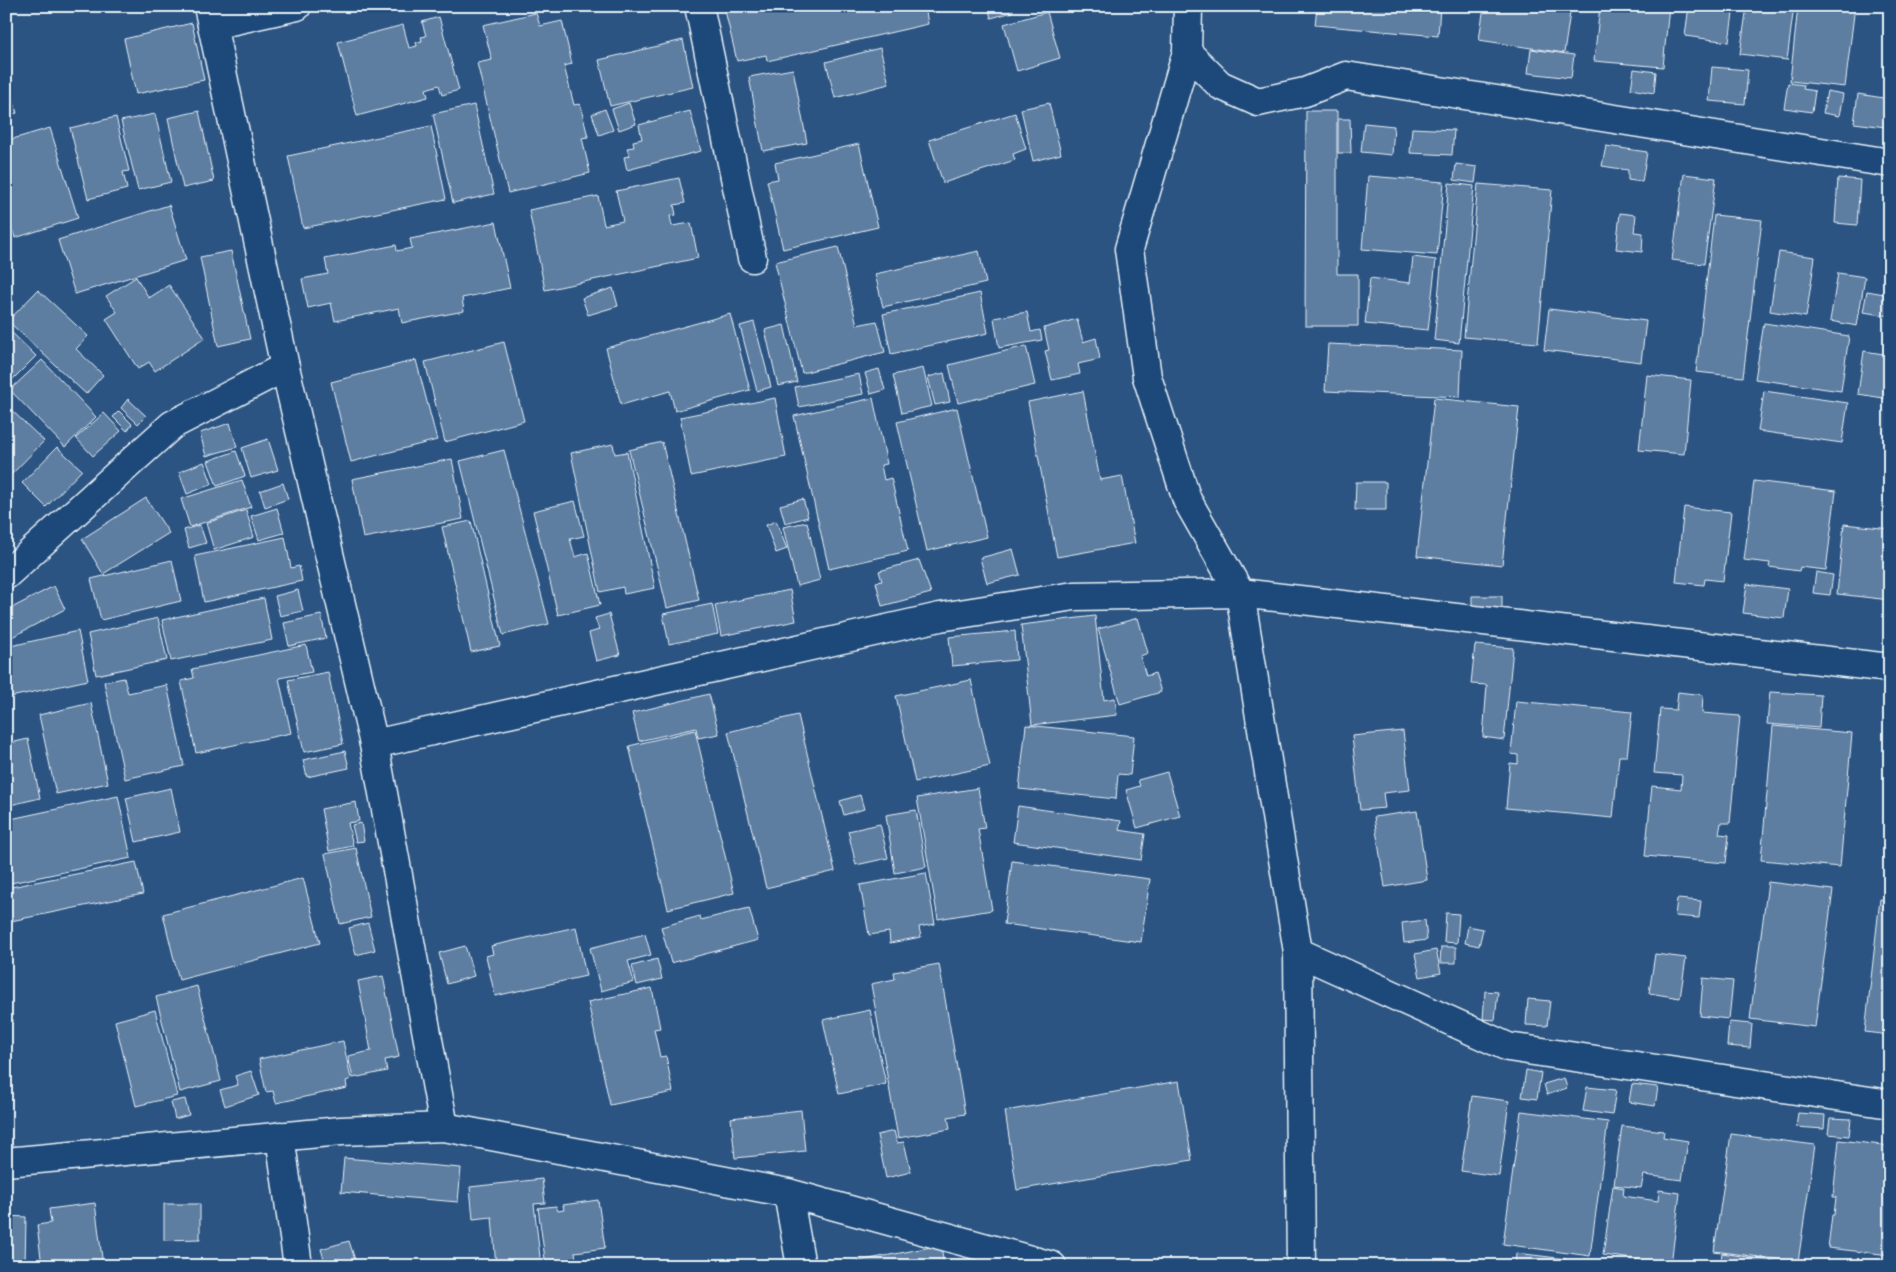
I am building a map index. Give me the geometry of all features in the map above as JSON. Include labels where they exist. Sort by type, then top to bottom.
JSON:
[{"type":"street","points":[[297,6],[210,16],[285,367],[374,744],[444,1127]]},
{"type":"street","points":[[699,6],[752,258]]},
{"type":"street","points":[[1188,6],[1187,52],[1129,249],[1147,377],[1187,500],[1240,593],[1298,952],[1301,1266]]},
{"type":"street","points":[[1187,52],[1220,85],[1258,102],[1305,92],[1346,76],[1890,164]]},
{"type":"street","points":[[6,574],[172,425],[285,367]]},
{"type":"street","points":[[374,744],[940,617],[1074,596],[1240,593],[1890,668]]},
{"type":"street","points":[[1298,952],[1508,1047],[1890,1104]]},
{"type":"street","points":[[6,1162],[341,1131],[444,1127],[788,1193],[1052,1266]]},
{"type":"street","points":[[280,1136],[298,1266]]},
{"type":"street","points":[[788,1193],[801,1266]]},
{"type":"building","points":[[724,6],[925,6],[928,24],[767,61],[766,55],[737,61]]},
{"type":"building","points":[[988,6],[1012,6],[1013,12],[991,18]]},
{"type":"building","points":[[1317,6],[1440,6],[1438,36],[1315,25]]},
{"type":"building","points":[[1484,6],[1571,6],[1564,53],[1479,40]]},
{"type":"building","points":[[1600,6],[1669,6],[1663,67],[1594,61]]},
{"type":"building","points":[[1689,6],[1734,6],[1729,42],[1685,36]]},
{"type":"building","points":[[1747,6],[1794,6],[1787,60],[1740,54]]},
{"type":"building","points":[[1798,6],[1855,6],[1845,87],[1790,81]]},
{"type":"building","points":[[1047,12],[1060,58],[1017,71],[1004,24]]},
{"type":"building","points":[[536,13],[540,26],[562,21],[572,64],[564,66],[574,105],[580,104],[588,137],[582,138],[590,173],[508,193],[477,63],[492,60],[483,25]]},
{"type":"building","points":[[439,17],[459,90],[442,95],[439,85],[426,89],[428,97],[357,116],[338,42],[403,25],[409,48],[417,46],[416,42],[422,41],[421,37],[426,36],[422,22]]},
{"type":"building","points":[[192,23],[204,80],[136,94],[124,39]]},
{"type":"building","points":[[683,40],[693,87],[610,106],[599,60]]},
{"type":"building","points":[[880,48],[889,84],[835,98],[826,62]]},
{"type":"building","points":[[1531,49],[1574,55],[1571,78],[1528,73]]},
{"type":"building","points":[[1712,67],[1748,70],[1745,104],[1709,101]]},
{"type":"building","points":[[793,69],[807,143],[763,151],[749,77]]},
{"type":"building","points":[[1634,69],[1656,72],[1654,93],[1631,89]]},
{"type":"building","points":[[6,77],[17,113],[6,116]]},
{"type":"building","points":[[1788,83],[1804,85],[1803,89],[1815,91],[1812,112],[1784,108]]},
{"type":"building","points":[[1827,91],[1843,94],[1839,116],[1823,113]]},
{"type":"building","points":[[1858,94],[1890,99],[1886,127],[1854,123]]},
{"type":"building","points":[[629,103],[636,124],[619,130],[612,109]]},
{"type":"building","points":[[1049,103],[1061,154],[1033,161],[1021,109]]},
{"type":"building","points":[[474,105],[494,194],[453,203],[433,114]]},
{"type":"building","points":[[605,109],[613,130],[599,135],[592,114]]},
{"type":"building","points":[[199,111],[214,181],[183,188],[168,118]]},
{"type":"building","points":[[690,111],[701,151],[627,170],[624,157],[630,156],[627,148],[634,147],[633,141],[642,139],[639,125]]},
{"type":"building","points":[[1306,111],[1337,111],[1337,274],[1358,274],[1358,326],[1305,326]]},
{"type":"building","points":[[1015,113],[1026,149],[1013,154],[1015,160],[943,183],[929,140]]},
{"type":"building","points":[[155,114],[171,182],[138,190],[121,121]]},
{"type":"building","points":[[116,117],[129,171],[123,172],[127,189],[88,199],[70,128]]},
{"type":"building","points":[[1338,119],[1350,119],[1351,153],[1338,153]]},
{"type":"building","points":[[1364,123],[1394,126],[1392,155],[1361,152]]},
{"type":"building","points":[[431,126],[446,199],[303,228],[288,156]]},
{"type":"building","points":[[50,128],[78,218],[15,238],[6,208],[6,141]]},
{"type":"building","points":[[1412,128],[1454,130],[1452,155],[1410,153]]},
{"type":"building","points":[[859,144],[878,227],[783,249],[767,181],[778,179],[775,163]]},
{"type":"building","points":[[1606,146],[1647,152],[1642,182],[1628,180],[1628,170],[1602,166]]},
{"type":"building","points":[[1456,164],[1477,167],[1475,183],[1454,180]]},
{"type":"building","points":[[1684,174],[1716,178],[1704,264],[1672,260]]},
{"type":"building","points":[[1368,176],[1444,182],[1437,255],[1362,249]]},
{"type":"building","points":[[679,178],[685,203],[674,205],[676,215],[670,216],[672,226],[691,223],[698,258],[545,290],[529,210],[598,196],[604,225],[623,221],[616,191]]},
{"type":"building","points":[[1838,178],[1860,180],[1857,225],[1835,223]]},
{"type":"building","points":[[1449,183],[1474,186],[1459,343],[1434,340]]},
{"type":"building","points":[[1478,184],[1552,190],[1538,343],[1464,337]]},
{"type":"building","points":[[169,205],[186,260],[75,294],[58,240]]},
{"type":"building","points":[[1620,213],[1636,215],[1634,232],[1643,233],[1642,252],[1616,249]]},
{"type":"building","points":[[1714,215],[1762,220],[1743,377],[1696,372]]},
{"type":"building","points":[[496,222],[510,288],[462,298],[464,311],[402,323],[399,308],[335,321],[331,303],[308,308],[302,279],[328,274],[325,259],[396,245],[397,251],[412,248],[410,239]]},
{"type":"building","points":[[838,247],[857,325],[877,321],[885,352],[802,373],[775,262]]},
{"type":"building","points":[[231,251],[250,339],[218,346],[200,257]]},
{"type":"building","points":[[979,251],[986,283],[883,307],[875,274]]},
{"type":"building","points":[[1779,252],[1815,257],[1806,317],[1770,311]]},
{"type":"building","points":[[1413,257],[1436,260],[1428,330],[1365,324],[1370,278],[1410,283]]},
{"type":"building","points":[[1838,273],[1865,277],[1857,326],[1830,321]]},
{"type":"building","points":[[136,277],[149,298],[169,285],[205,338],[155,371],[149,362],[138,369],[106,319],[117,312],[106,296]]},
{"type":"building","points":[[613,288],[618,306],[588,315],[582,298]]},
{"type":"building","points":[[38,290],[88,336],[76,349],[103,375],[86,394],[8,321]]},
{"type":"building","points":[[1867,291],[1890,295],[1890,316],[1863,312]]},
{"type":"building","points":[[980,293],[988,333],[891,354],[883,314]]},
{"type":"building","points":[[1549,309],[1646,321],[1641,362],[1544,350]]},
{"type":"building","points":[[1027,312],[1031,332],[1040,330],[1042,340],[999,348],[994,318]]},
{"type":"building","points":[[730,314],[750,390],[675,411],[670,391],[621,405],[606,348]]},
{"type":"building","points":[[1077,319],[1083,342],[1096,338],[1100,359],[1078,364],[1080,374],[1052,380],[1045,351],[1049,350],[1044,328]]},
{"type":"building","points":[[754,322],[771,387],[757,391],[740,326]]},
{"type":"building","points":[[1764,323],[1849,336],[1841,391],[1755,379]]},
{"type":"building","points":[[784,325],[797,382],[778,386],[765,330]]},
{"type":"building","points":[[6,327],[36,356],[6,386]]},
{"type":"building","points":[[504,342],[524,421],[445,442],[425,362]]},
{"type":"building","points":[[1328,344],[1462,350],[1460,397],[1325,391]]},
{"type":"building","points":[[1026,346],[1035,385],[958,403],[949,365]]},
{"type":"building","points":[[1864,351],[1890,355],[1890,399],[1858,394]]},
{"type":"building","points":[[42,360],[96,417],[65,447],[10,390]]},
{"type":"building","points":[[416,360],[437,440],[351,462],[331,382]]},
{"type":"building","points":[[923,368],[932,406],[902,413],[893,375]]},
{"type":"building","points":[[879,369],[885,390],[871,394],[865,373]]},
{"type":"building","points":[[944,373],[950,402],[935,405],[928,377]]},
{"type":"building","points":[[859,374],[863,394],[799,407],[795,387]]},
{"type":"building","points":[[1647,375],[1691,380],[1684,454],[1639,450]]},
{"type":"building","points":[[1083,391],[1100,480],[1122,476],[1135,543],[1057,557],[1028,402]]},
{"type":"building","points":[[1764,391],[1848,403],[1842,443],[1758,431]]},
{"type":"building","points":[[775,398],[786,457],[691,476],[680,417]]},
{"type":"building","points":[[873,398],[887,464],[881,465],[884,480],[891,478],[908,551],[829,569],[794,416]]},
{"type":"building","points":[[1434,398],[1519,407],[1502,565],[1417,556]]},
{"type":"building","points":[[128,399],[146,416],[138,424],[121,408]]},
{"type":"building","points":[[6,405],[44,441],[6,480]]},
{"type":"building","points":[[957,408],[987,537],[927,551],[897,422]]},
{"type":"building","points":[[119,411],[132,424],[127,431],[113,417]]},
{"type":"building","points":[[104,413],[121,431],[93,456],[76,438]]},
{"type":"building","points":[[230,423],[237,447],[206,456],[200,433]]},
{"type":"building","points":[[268,439],[278,470],[251,478],[242,448]]},
{"type":"building","points":[[662,442],[699,600],[667,608],[629,450]]},
{"type":"building","points":[[613,444],[615,454],[627,452],[655,588],[624,594],[623,587],[600,592],[571,453]]},
{"type":"building","points":[[57,447],[82,470],[46,507],[22,483]]},
{"type":"building","points":[[504,450],[549,624],[503,635],[460,461]]},
{"type":"building","points":[[236,451],[245,476],[217,486],[208,461]]},
{"type":"building","points":[[452,459],[463,519],[363,538],[352,479]]},
{"type":"building","points":[[204,462],[212,484],[187,494],[179,472]]},
{"type":"building","points":[[242,480],[251,507],[190,527],[181,499]]},
{"type":"building","points":[[1754,481],[1836,491],[1826,570],[1800,567],[1799,571],[1769,567],[1770,563],[1744,560]]},
{"type":"building","points":[[1356,482],[1386,482],[1386,510],[1355,510]]},
{"type":"building","points":[[283,483],[288,499],[265,507],[260,491]]},
{"type":"building","points":[[146,498],[169,533],[103,574],[82,539]]},
{"type":"building","points":[[803,499],[808,517],[785,523],[780,505]]},
{"type":"building","points":[[575,501],[584,536],[570,539],[575,557],[588,553],[600,605],[558,615],[533,511]]},
{"type":"building","points":[[1684,507],[1731,512],[1723,581],[1705,579],[1704,585],[1676,582]]},
{"type":"building","points":[[277,508],[284,533],[259,540],[251,516]]},
{"type":"building","points":[[246,510],[254,537],[214,550],[206,523]]},
{"type":"building","points":[[471,521],[500,646],[471,652],[442,527]]},
{"type":"building","points":[[776,521],[787,549],[776,553],[766,525]]},
{"type":"building","points":[[807,522],[820,580],[797,586],[783,527]]},
{"type":"building","points":[[1844,524],[1890,529],[1890,600],[1837,594]]},
{"type":"building","points":[[200,525],[206,543],[189,548],[184,530]]},
{"type":"building","points":[[285,537],[291,568],[299,566],[302,581],[204,602],[195,556]]},
{"type":"building","points":[[1013,549],[1020,575],[987,583],[980,558]]},
{"type":"building","points":[[172,560],[181,601],[101,620],[91,579]]},
{"type":"building","points":[[919,560],[931,593],[882,606],[876,582],[882,581],[879,571]]},
{"type":"building","points":[[1816,572],[1833,575],[1830,595],[1813,593]]},
{"type":"building","points":[[1747,584],[1788,589],[1784,618],[1743,613]]},
{"type":"building","points":[[54,586],[65,609],[10,638],[6,630],[6,611]]},
{"type":"building","points":[[298,590],[303,611],[280,616],[275,596]]},
{"type":"building","points":[[790,590],[796,621],[721,636],[715,605]]},
{"type":"building","points":[[1472,596],[1502,596],[1502,608],[1472,609]]},
{"type":"building","points":[[264,598],[272,640],[171,661],[162,620]]},
{"type":"building","points":[[712,604],[718,634],[669,644],[663,614]]},
{"type":"building","points":[[609,614],[620,655],[596,661],[589,633],[599,630],[595,618]]},
{"type":"building","points":[[321,615],[326,638],[289,646],[284,623]]},
{"type":"building","points":[[1095,616],[1104,700],[1115,698],[1117,715],[1032,725],[1021,625]]},
{"type":"building","points":[[158,618],[167,660],[96,675],[88,634]]},
{"type":"building","points":[[1138,618],[1148,653],[1140,656],[1146,676],[1155,673],[1161,692],[1120,704],[1098,629]]},
{"type":"building","points":[[78,631],[88,680],[6,698],[6,647]]},
{"type":"building","points":[[1015,631],[1017,660],[952,666],[949,637]]},
{"type":"building","points":[[306,645],[312,672],[279,678],[291,733],[196,753],[181,681],[194,678],[192,669]]},
{"type":"building","points":[[1475,645],[1513,648],[1504,740],[1483,737],[1487,685],[1471,684]]},
{"type":"building","points":[[328,672],[343,744],[304,752],[288,680]]},
{"type":"building","points":[[124,678],[128,693],[167,685],[184,766],[125,779],[104,682]]},
{"type":"building","points":[[971,680],[990,766],[915,782],[896,696]]},
{"type":"building","points":[[1678,692],[1703,695],[1702,713],[1740,716],[1730,823],[1721,823],[1719,834],[1729,835],[1726,863],[1645,856],[1652,786],[1681,789],[1682,775],[1654,773],[1660,709],[1676,710]]},
{"type":"building","points":[[1770,692],[1821,695],[1819,728],[1767,724]]},
{"type":"building","points":[[709,694],[719,734],[698,738],[696,728],[639,741],[632,713]]},
{"type":"building","points":[[1516,701],[1632,712],[1627,756],[1619,756],[1613,818],[1506,808],[1510,763],[1518,764],[1518,755],[1511,754]]},
{"type":"building","points":[[91,703],[108,783],[56,794],[39,715]]},
{"type":"building","points":[[798,715],[835,871],[766,888],[728,732]]},
{"type":"building","points":[[1026,725],[1134,736],[1130,775],[1118,774],[1116,799],[1019,789]]},
{"type":"building","points":[[1773,726],[1852,733],[1840,867],[1761,860]]},
{"type":"building","points":[[695,730],[734,893],[668,909],[629,746]]},
{"type":"building","points":[[1403,731],[1410,790],[1383,793],[1385,808],[1360,810],[1352,736]]},
{"type":"building","points":[[28,739],[40,798],[6,806],[6,744]]},
{"type":"building","points":[[345,751],[349,768],[307,777],[303,760]]},
{"type":"building","points":[[1167,772],[1180,816],[1137,828],[1126,790],[1140,786],[1138,780]]},
{"type":"building","points":[[171,788],[180,832],[136,842],[126,798]]},
{"type":"building","points":[[978,788],[985,828],[978,829],[992,910],[938,919],[917,798]]},
{"type":"building","points":[[860,795],[864,809],[844,815],[840,801]]},
{"type":"building","points":[[118,796],[131,858],[6,884],[6,820]]},
{"type":"building","points":[[356,802],[359,821],[348,823],[353,846],[329,851],[321,809]]},
{"type":"building","points":[[1018,806],[1121,821],[1119,830],[1145,834],[1141,860],[1013,842]]},
{"type":"building","points":[[916,810],[926,867],[895,873],[886,815]]},
{"type":"building","points":[[1417,811],[1427,880],[1385,887],[1374,817]]},
{"type":"building","points":[[361,823],[364,841],[356,842],[352,825]]},
{"type":"building","points":[[880,824],[888,858],[856,865],[848,831]]},
{"type":"building","points":[[356,848],[371,917],[340,924],[325,854]]},
{"type":"building","points":[[1012,861],[1150,879],[1141,942],[1004,924]]},
{"type":"building","points":[[136,862],[143,894],[6,922],[6,888]]},
{"type":"building","points":[[926,873],[935,924],[919,927],[921,937],[890,943],[889,932],[869,935],[860,885]]},
{"type":"building","points":[[303,878],[320,943],[179,980],[163,914]]},
{"type":"building","points":[[1768,882],[1833,890],[1815,1027],[1750,1019]]},
{"type":"building","points":[[1677,899],[1701,901],[1699,918],[1675,916]]},
{"type":"building","points":[[1880,899],[1890,901],[1890,1035],[1865,1032]]},
{"type":"building","points":[[749,908],[758,940],[671,963],[661,927],[700,916],[701,920]]},
{"type":"building","points":[[1446,913],[1459,914],[1457,943],[1444,942]]},
{"type":"building","points":[[1425,920],[1427,940],[1404,943],[1402,923]]},
{"type":"building","points":[[368,923],[375,950],[356,955],[349,928]]},
{"type":"building","points":[[1468,926],[1483,929],[1479,946],[1465,943]]},
{"type":"building","points":[[576,927],[586,976],[495,996],[486,956],[493,954],[491,946]]},
{"type":"building","points":[[645,934],[651,955],[628,961],[634,982],[601,991],[590,948]]},
{"type":"building","points":[[465,946],[474,976],[447,984],[439,953]]},
{"type":"building","points":[[1441,947],[1456,947],[1456,963],[1440,963]]},
{"type":"building","points":[[1436,950],[1441,973],[1420,977],[1415,954]]},
{"type":"building","points":[[1655,954],[1686,958],[1680,998],[1649,993]]},
{"type":"building","points":[[657,959],[662,979],[637,985],[632,966]]},
{"type":"building","points":[[939,964],[965,1114],[948,1117],[950,1129],[898,1138],[871,984],[895,979],[894,972]]},
{"type":"building","points":[[383,976],[399,1057],[385,1060],[387,1071],[353,1078],[348,1056],[371,1051],[358,981]]},
{"type":"building","points":[[1703,978],[1733,981],[1729,1019],[1700,1016]]},
{"type":"building","points":[[197,986],[221,1081],[180,1092],[156,997]]},
{"type":"building","points":[[652,988],[660,1028],[654,1029],[660,1057],[666,1056],[673,1092],[610,1105],[588,1002]]},
{"type":"building","points":[[1485,991],[1498,992],[1495,1020],[1483,1019]]},
{"type":"building","points":[[1528,999],[1550,1001],[1547,1026],[1526,1025]]},
{"type":"building","points":[[155,1010],[177,1096],[136,1106],[115,1021]]},
{"type":"building","points":[[870,1010],[886,1084],[839,1094],[823,1020]]},
{"type":"building","points":[[1729,1022],[1752,1024],[1750,1048],[1727,1046]]},
{"type":"building","points":[[343,1041],[351,1079],[346,1081],[347,1088],[276,1103],[273,1091],[266,1092],[259,1059]]},
{"type":"building","points":[[1526,1070],[1541,1073],[1537,1099],[1522,1097]]},
{"type":"building","points":[[251,1071],[259,1095],[225,1106],[220,1090],[238,1085],[235,1076]]},
{"type":"building","points":[[1564,1078],[1567,1088],[1547,1095],[1544,1084]]},
{"type":"building","points":[[1179,1081],[1192,1160],[1017,1190],[1005,1111]]},
{"type":"building","points":[[1632,1084],[1658,1087],[1655,1106],[1629,1102]]},
{"type":"building","points":[[1587,1087],[1616,1090],[1612,1115],[1583,1111]]},
{"type":"building","points":[[1472,1096],[1509,1101],[1499,1176],[1461,1171]]},
{"type":"building","points":[[185,1099],[189,1115],[175,1119],[171,1102]]},
{"type":"building","points":[[801,1110],[805,1151],[735,1158],[731,1118]]},
{"type":"building","points":[[1521,1111],[1608,1122],[1590,1256],[1503,1244]]},
{"type":"building","points":[[1798,1113],[1825,1115],[1824,1129],[1796,1127]]},
{"type":"building","points":[[1830,1118],[1851,1119],[1849,1136],[1828,1134]]},
{"type":"building","points":[[1622,1126],[1664,1131],[1663,1137],[1688,1141],[1682,1180],[1644,1175],[1641,1188],[1614,1185]]},
{"type":"building","points":[[894,1131],[897,1143],[904,1142],[911,1172],[886,1178],[877,1135]]},
{"type":"building","points":[[1731,1134],[1815,1145],[1798,1262],[1714,1251]]},
{"type":"building","points":[[1839,1140],[1890,1146],[1890,1255],[1828,1248],[1836,1197],[1833,1197]]},
{"type":"building","points":[[344,1158],[461,1168],[458,1202],[341,1192]]},
{"type":"building","points":[[542,1179],[545,1203],[534,1204],[541,1266],[496,1266],[492,1217],[473,1219],[470,1187]]},
{"type":"building","points":[[1613,1186],[1624,1188],[1623,1196],[1658,1201],[1659,1190],[1680,1193],[1671,1264],[1603,1255]]},
{"type":"building","points":[[598,1200],[605,1248],[575,1252],[577,1266],[546,1266],[538,1208],[556,1206],[558,1211],[564,1210],[563,1205]]},
{"type":"building","points":[[95,1203],[103,1266],[42,1266],[37,1225],[51,1223],[49,1209]]},
{"type":"building","points":[[164,1204],[200,1204],[200,1239],[164,1240]]},
{"type":"building","points":[[6,1216],[26,1217],[25,1266],[6,1266]]},
{"type":"building","points":[[349,1241],[357,1266],[326,1266],[321,1249]]},
{"type":"building","points":[[941,1245],[944,1266],[854,1266],[854,1262]]},
{"type":"building","points":[[1516,1253],[1566,1259],[1565,1266],[1515,1266]]},
{"type":"building","points":[[1722,1253],[1799,1265],[1720,1266]]},
{"type":"building","points":[[269,1260],[269,1266],[233,1266],[233,1265]]},
{"type":"building","points":[[717,1260],[718,1266],[685,1266]]},
{"type":"building","points":[[1831,1261],[1873,1264],[1873,1266],[1831,1266]]}]
